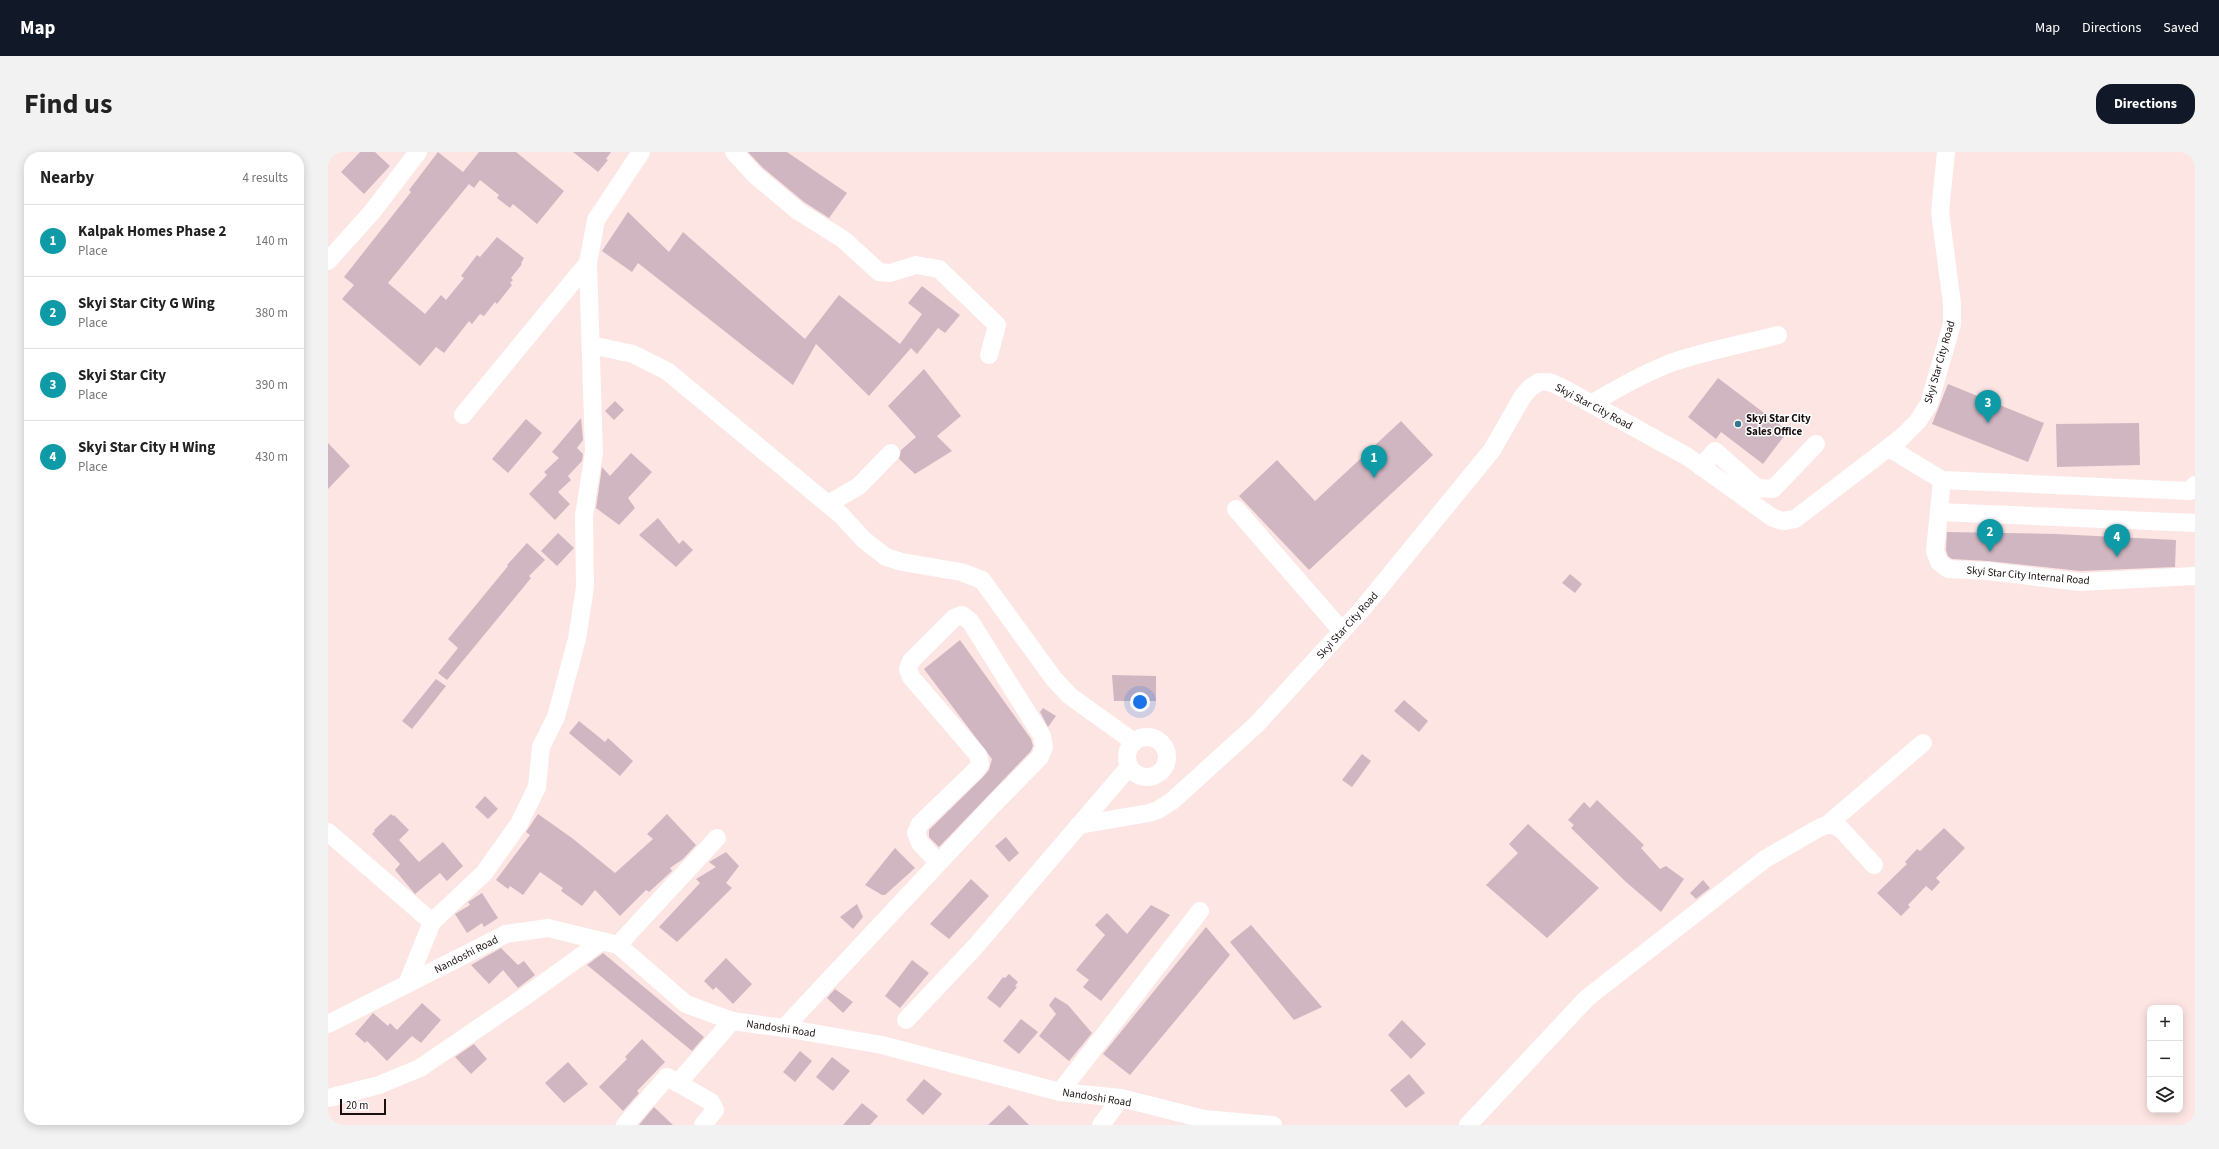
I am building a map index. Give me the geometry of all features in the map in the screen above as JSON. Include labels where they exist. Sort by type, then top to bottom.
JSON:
[{"type":"street","points":[[328,261],[372,212],[418,152]]},
{"type":"street","points":[[407,984],[432,922],[484,873],[519,824],[537,787],[541,747],[556,717],[577,639],[585,587],[584,516],[594,452],[588,263],[596,220],[641,152]]},
{"type":"street","points":[[734,152],[755,175],[798,211],[844,240],[879,272],[890,273],[916,266],[939,269],[996,325],[990,355]]},
{"type":"street","name":"Skyi Star City Road","points":[[1080,825],[1150,813],[1158,810],[1172,801],[1257,724],[1342,631],[1401,562],[1492,450],[1523,396],[1530,388],[1539,382],[1549,382],[1669,446],[1773,518],[1783,521],[1795,520],[1889,448],[1918,421],[1929,404],[1952,324],[1952,304],[1940,212],[1946,152]]},
{"type":"street","points":[[462,416],[588,263]]},
{"type":"street","points":[[1591,404],[1623,384],[1668,364],[1720,348],[1778,335]]},
{"type":"street","points":[[591,344],[634,354],[667,371],[841,515],[864,540],[886,557],[902,562],[961,572],[982,580],[1054,679],[1065,691],[1134,742]]},
{"type":"street","points":[[1701,467],[1715,451],[1757,488],[1773,489],[1816,444]]},
{"type":"street","points":[[1889,448],[1942,480],[2190,491],[2195,485]]},
{"type":"street","points":[[828,504],[859,486],[891,453]]},
{"type":"street","name":"Skyi Star City Internal Road","points":[[1942,480],[1935,552],[1939,562],[1948,569],[1987,571],[2080,582],[2195,576]]},
{"type":"street","points":[[1236,509],[1342,631]]},
{"type":"street","points":[[1939,512],[2195,523]]},
{"type":"street","points":[[784,1028],[938,862],[1040,757],[1044,747],[1042,736],[970,620],[962,615],[954,618],[911,662],[908,669],[911,677],[978,755],[980,764],[976,770],[920,824],[916,833],[920,844],[938,862]]},
{"type":"street","points":[[1153,738],[1164,746],[1167,759],[1162,770],[1157,775],[1151,777],[1138,776],[1129,767],[1127,754],[1134,742],[1140,739],[1153,738]]},
{"type":"street","points":[[1468,1125],[1587,998],[1760,863],[1827,825],[1923,743]]},
{"type":"street","points":[[906,1020],[975,947],[1129,767]]},
{"type":"street","points":[[1157,775],[1172,801]]},
{"type":"street","points":[[1827,825],[1834,825],[1841,829],[1874,865]]},
{"type":"street","points":[[328,832],[432,922]]},
{"type":"street","points":[[328,1098],[379,1085],[420,1068],[527,995],[610,943],[717,838]]},
{"type":"street","points":[[1060,1092],[1200,911]]},
{"type":"street","name":"Nandoshi Road","points":[[328,1024],[506,934],[548,928],[610,943],[686,1004],[732,1021],[784,1028],[882,1045],[1060,1092],[1121,1098],[1204,1119],[1274,1125]]},
{"type":"street","points":[[678,1083],[732,1021]]},
{"type":"street","points":[[624,1125],[667,1077],[711,1102],[714,1110],[703,1125]]},
{"type":"street","points":[[1101,1125],[1121,1098]]},
{"type":"building","points":[[360,152],[375,152],[390,166],[364,194],[341,172]]},
{"type":"building","points":[[438,152],[463,172],[479,152],[516,152],[564,191],[537,224],[513,204],[510,208],[497,198],[499,195],[480,180],[474,188],[469,184],[388,283],[425,314],[441,295],[446,300],[464,278],[461,276],[477,255],[480,257],[497,237],[524,258],[521,263],[522,264],[511,278],[513,280],[510,283],[512,285],[497,304],[495,302],[484,316],[480,314],[472,324],[469,321],[444,353],[436,347],[420,366],[342,299],[354,285],[344,277],[411,192],[409,190]]},
{"type":"building","points":[[573,152],[611,152],[606,159],[608,160],[598,172]]},
{"type":"building","points":[[748,152],[787,152],[847,193],[829,218],[804,202],[762,167]]},
{"type":"building","points":[[628,212],[669,252],[683,232],[805,339],[839,295],[900,344],[922,314],[908,303],[922,286],[960,315],[945,333],[938,328],[917,354],[911,348],[869,396],[816,344],[793,385],[638,263],[632,272],[602,251]]},
{"type":"building","points":[[924,369],[961,416],[937,436],[952,451],[915,474],[899,459],[901,450],[916,437],[888,406]]},
{"type":"building","name":"Skyi Star City Sales Office","points":[[1718,378],[1788,431],[1763,464],[1721,432],[1716,439],[1688,417]]},
{"type":"building","points":[[1948,384],[2044,423],[2028,462],[1932,424]]},
{"type":"building","points":[[615,401],[624,410],[614,420],[605,411]]},
{"type":"building","points":[[581,418],[583,440],[577,448],[583,454],[582,461],[568,476],[571,480],[558,492],[570,504],[555,520],[529,494],[547,475],[544,472],[559,458],[552,452]]},
{"type":"building","points":[[526,419],[542,433],[508,473],[492,459]]},
{"type":"building","points":[[1401,421],[1433,455],[1309,570],[1239,496],[1277,460],[1315,501]]},
{"type":"building","points":[[2139,423],[2140,465],[2057,467],[2056,424]]},
{"type":"building","points":[[328,443],[350,466],[328,489]]},
{"type":"building","points":[[631,453],[652,472],[628,498],[635,508],[619,525],[596,508],[602,467],[610,476]]},
{"type":"building","points":[[658,518],[679,544],[683,540],[693,550],[676,567],[639,535]]},
{"type":"building","points":[[1947,532],[2056,534],[2176,540],[2175,567],[2080,571],[1988,561],[1952,559],[1948,556],[1946,550]]},
{"type":"building","points":[[558,533],[574,548],[557,566],[541,551]]},
{"type":"building","points":[[527,543],[545,560],[529,576],[531,578],[447,680],[438,673],[458,648],[448,639],[508,566],[507,565]]},
{"type":"building","points":[[1570,574],[1582,584],[1575,593],[1562,583]]},
{"type":"building","points":[[960,640],[1031,739],[1033,746],[1031,751],[939,847],[929,837],[929,830],[983,777],[989,770],[992,759],[924,669]]},
{"type":"building","points":[[1112,675],[1156,676],[1156,701],[1114,701]]},
{"type":"building","points":[[436,679],[446,686],[412,729],[402,721]]},
{"type":"building","points":[[1404,700],[1428,721],[1419,732],[1394,711]]},
{"type":"building","points":[[1043,708],[1056,716],[1048,727],[1040,712]]},
{"type":"building","points":[[579,721],[605,742],[608,738],[633,761],[620,776],[569,733]]},
{"type":"building","points":[[1362,754],[1371,761],[1352,787],[1342,780]]},
{"type":"building","points":[[485,796],[498,809],[488,819],[475,807]]},
{"type":"building","points":[[1597,800],[1644,845],[1641,848],[1660,869],[1666,866],[1684,879],[1661,912],[1626,882],[1571,828],[1574,825],[1568,820],[1584,802],[1590,808]]},
{"type":"building","points":[[391,814],[393,816],[394,815],[409,830],[399,840],[419,862],[443,842],[463,866],[447,881],[440,873],[415,894],[395,870],[400,864],[372,834],[375,831],[374,830]]},
{"type":"building","points":[[538,814],[572,838],[615,873],[653,839],[647,834],[667,814],[696,845],[683,859],[670,868],[672,871],[649,892],[646,890],[620,916],[595,890],[582,906],[561,891],[563,888],[540,872],[523,895],[510,886],[508,889],[496,880],[530,835],[526,832]]},
{"type":"building","points":[[1528,824],[1599,888],[1547,938],[1486,885],[1518,853],[1509,844]]},
{"type":"building","points":[[1944,828],[1965,848],[1936,878],[1940,882],[1932,891],[1926,886],[1908,905],[1910,907],[1901,916],[1877,893],[1907,864],[1905,862],[1917,849],[1920,851]]},
{"type":"building","points":[[1006,837],[1019,853],[1009,862],[995,846]]},
{"type":"building","points":[[895,848],[915,868],[885,895],[882,895],[865,885]]},
{"type":"building","points":[[726,852],[739,866],[726,883],[732,888],[677,942],[659,927],[700,883],[696,879],[716,867],[709,862]]},
{"type":"building","points":[[971,879],[989,896],[949,939],[930,924]]},
{"type":"building","points":[[1703,880],[1710,888],[1696,899],[1690,893]]},
{"type":"building","points":[[482,893],[498,918],[484,927],[482,923],[467,933],[455,914],[470,905],[468,902]]},
{"type":"building","points":[[857,904],[863,917],[853,929],[840,917]]},
{"type":"building","points":[[1151,905],[1170,915],[1101,1001],[1083,987],[1089,980],[1076,970],[1105,935],[1095,925],[1107,913],[1127,934]]},
{"type":"building","points":[[1251,925],[1322,1007],[1294,1020],[1230,942]]},
{"type":"building","points":[[1206,927],[1230,955],[1130,1075],[1103,1054]]},
{"type":"building","points":[[501,948],[518,965],[524,961],[535,975],[518,988],[503,970],[489,984],[471,965]]},
{"type":"building","points":[[603,953],[704,1037],[692,1051],[587,965]]},
{"type":"building","points":[[726,958],[752,984],[733,1004],[716,987],[713,990],[704,981]]},
{"type":"building","points":[[912,960],[929,973],[900,1008],[885,996]]},
{"type":"building","points":[[1009,974],[1018,982],[1015,986],[1017,987],[1000,1008],[987,998],[1003,977],[1005,978]]},
{"type":"building","points":[[835,989],[853,1002],[843,1013],[827,998]]},
{"type":"building","points":[[1055,997],[1068,1005],[1092,1033],[1069,1061],[1039,1036],[1056,1014],[1049,1005]]},
{"type":"building","points":[[422,1003],[441,1020],[421,1043],[412,1036],[387,1061],[367,1041],[365,1043],[355,1034],[373,1013],[388,1026],[390,1023],[397,1030]]},
{"type":"building","points":[[1021,1019],[1038,1032],[1019,1054],[1003,1041]]},
{"type":"building","points":[[1402,1020],[1426,1044],[1411,1059],[1388,1035]]},
{"type":"building","points":[[642,1039],[665,1062],[637,1091],[639,1093],[623,1111],[599,1087],[627,1059],[625,1057]]},
{"type":"building","points":[[474,1044],[487,1059],[471,1074],[455,1057]]},
{"type":"building","points":[[800,1051],[812,1061],[795,1082],[783,1072]]},
{"type":"building","points":[[832,1057],[850,1071],[833,1091],[816,1077]]},
{"type":"building","points":[[568,1062],[588,1084],[564,1103],[545,1083]]},
{"type":"building","points":[[1409,1074],[1425,1093],[1406,1108],[1390,1090]]},
{"type":"building","points":[[924,1079],[942,1094],[923,1115],[906,1100]]},
{"type":"building","points":[[862,1103],[878,1116],[870,1125],[843,1125]]},
{"type":"building","points":[[1009,1105],[1029,1125],[988,1125]]},
{"type":"building","points":[[654,1107],[673,1125],[639,1125]]},
{"type":"place","name":"Skyi Star City","points":[[1988,423]]},
{"type":"place","name":"Skyi Star City Sales Office","points":[[1738,424]]},
{"type":"place","name":"Kalpak Homes Phase 2","points":[[1374,478]]},
{"type":"place","name":"Skyi Star City G Wing","points":[[1990,552]]},
{"type":"place","name":"Skyi Star City H Wing","points":[[2117,557]]}]
